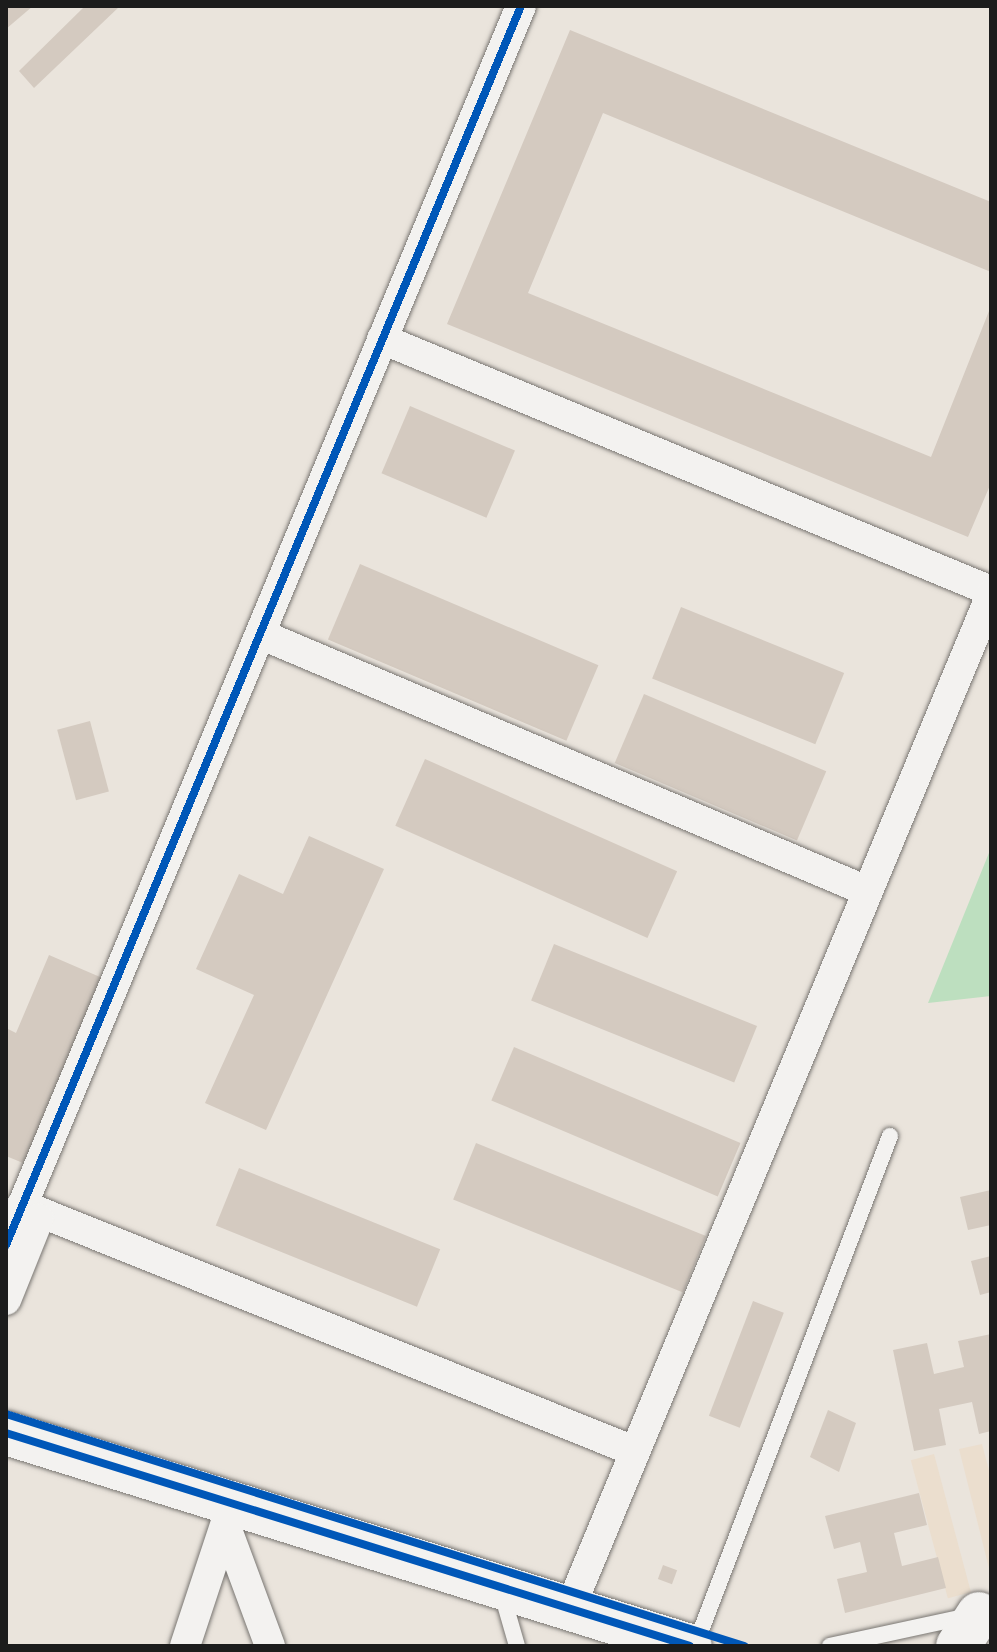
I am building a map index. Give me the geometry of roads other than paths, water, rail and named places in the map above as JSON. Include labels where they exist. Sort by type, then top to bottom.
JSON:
[{"type":"main road","points":[[6,1433],[229,1514],[499,1584],[693,1646]]},
{"type":"street","points":[[6,1300],[32,1209],[260,634],[521,6]]},
{"type":"street","points":[[382,339],[991,593],[571,1606]]},
{"type":"street","points":[[260,634],[867,891]]},
{"type":"street","points":[[6,1245],[32,1209]]},
{"type":"street","points":[[32,1209],[634,1451]]},
{"type":"street","points":[[185,1646],[229,1514]]},
{"type":"street","points":[[229,1514],[270,1646]]},
{"type":"lane","points":[[693,1646],[890,1136]]},
{"type":"lane","points":[[499,1584],[517,1646]]},
{"type":"lane","points":[[830,1646],[976,1624]]}]
